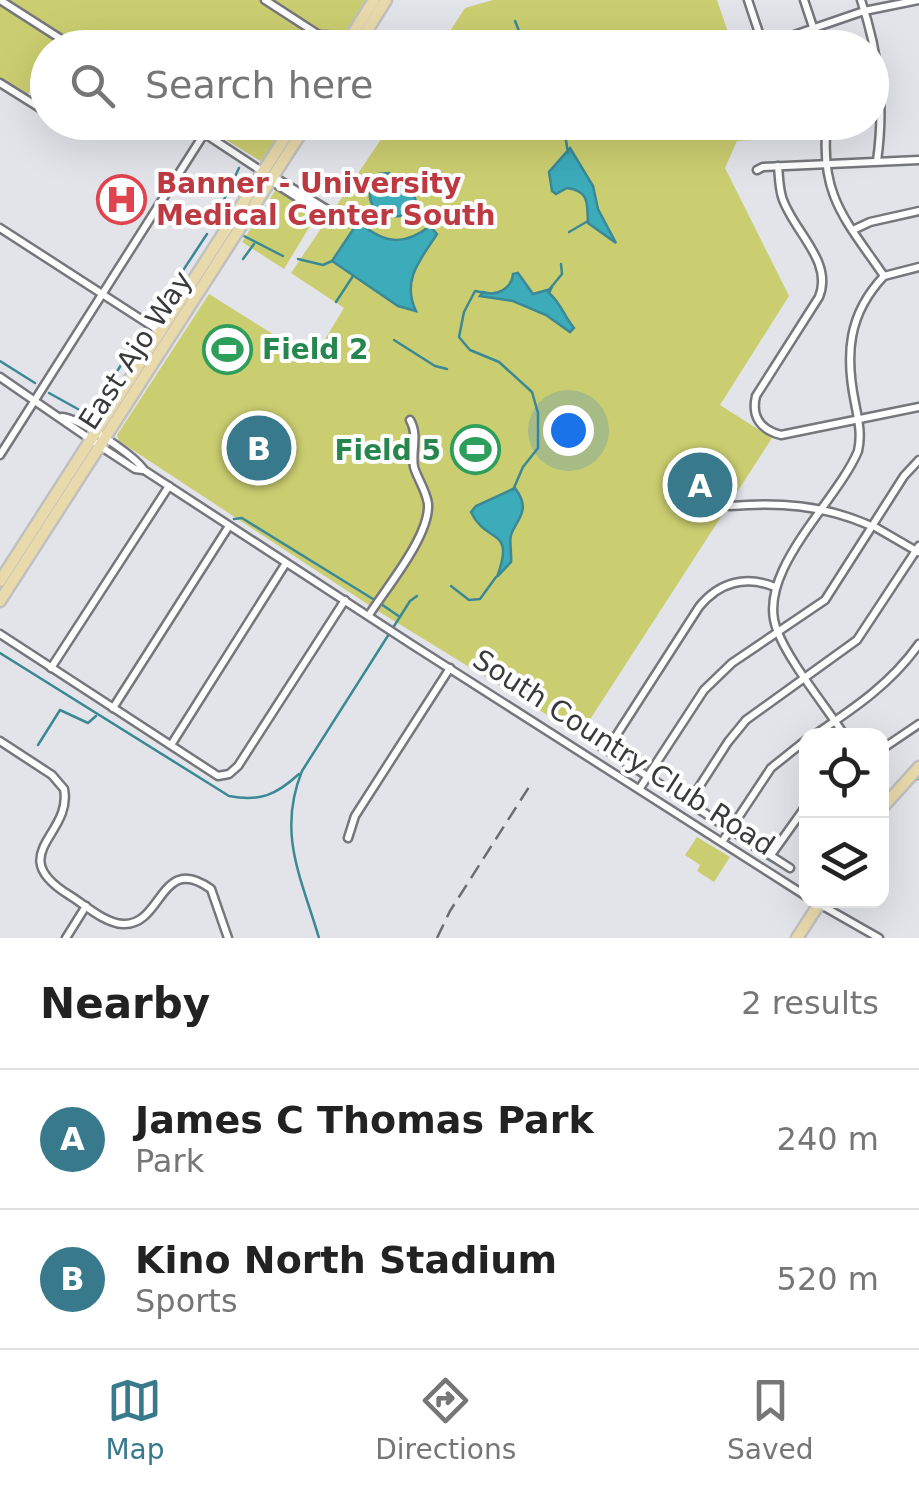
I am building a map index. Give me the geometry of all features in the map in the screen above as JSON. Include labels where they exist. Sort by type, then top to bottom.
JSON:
[{"type":"main road","points":[[359,30],[374,0]]},
{"type":"main road","points":[[362,30],[386,0]]},
{"type":"main road","name":"East Ajo Way","points":[[0,601],[39,531],[238,223],[286,140]]},
{"type":"main road","name":"East Ajo Way","points":[[268,175],[294,140]]},
{"type":"main road","name":"East Ajo Way","points":[[0,580],[39,531]]},
{"type":"main road","points":[[889,794],[919,767]]},
{"type":"main road","points":[[797,938],[814,908]]},
{"type":"street","points":[[0,0],[47,30]]},
{"type":"street","points":[[265,0],[311,30]]},
{"type":"street","points":[[748,0],[756,30]]},
{"type":"street","points":[[804,0],[814,28]]},
{"type":"street","points":[[861,0],[868,30]]},
{"type":"street","points":[[808,30],[864,11],[919,0]]},
{"type":"street","points":[[0,82],[30,101]]},
{"type":"street","points":[[0,455],[200,140]]},
{"type":"street","points":[[213,140],[268,175],[281,179],[327,212]]},
{"type":"street","points":[[826,140],[825,162],[834,200],[884,276]]},
{"type":"street","points":[[877,160],[880,140]]},
{"type":"street","points":[[757,170],[825,162],[919,160]]},
{"type":"street","points":[[778,166],[781,194],[823,273],[823,289],[808,321],[756,396],[757,419],[766,430],[781,435],[919,407]]},
{"type":"street","points":[[853,230],[919,211]]},
{"type":"street","points":[[781,219],[790,214]]},
{"type":"street","points":[[0,228],[166,335]]},
{"type":"street","points":[[805,264],[815,258]]},
{"type":"street","points":[[840,728],[777,632],[772,608],[775,587],[855,458],[860,436],[848,370],[849,340],[856,317],[884,276],[919,267]]},
{"type":"street","name":"South Country Club Road","points":[[0,377],[62,417],[66,424],[98,440],[135,469],[144,470],[170,486],[799,891]]},
{"type":"street","points":[[369,615],[419,537],[428,515],[426,493],[414,464],[416,435],[410,420]]},
{"type":"street","points":[[640,788],[704,690],[732,664],[825,600],[904,476],[919,460]]},
{"type":"street","points":[[51,668],[170,486]]},
{"type":"street","points":[[690,802],[746,720],[850,646],[863,632],[918,550],[872,526],[823,508],[773,503],[730,506]]},
{"type":"street","points":[[113,708],[228,526]]},
{"type":"street","points":[[171,745],[286,563]]},
{"type":"street","points":[[607,750],[699,606],[724,583],[753,581],[775,587]]},
{"type":"street","points":[[0,634],[218,776],[238,766],[344,600]]},
{"type":"street","points":[[824,728],[873,693],[908,662],[919,644]]},
{"type":"street","points":[[348,838],[355,816],[450,668]]},
{"type":"street","points":[[889,745],[919,724]]},
{"type":"street","name":"South Country Club Road","points":[[584,736],[790,868]]},
{"type":"street","points":[[0,741],[62,784],[65,806],[41,848],[41,866],[50,883],[118,923],[128,924],[140,920],[176,880],[194,880],[211,890],[228,938]]},
{"type":"street","points":[[722,842],[770,768],[799,745]]},
{"type":"street","points":[[771,856],[799,816]]},
{"type":"street","points":[[66,938],[86,906]]},
{"type":"street","points":[[828,908],[879,938]]},
{"type":"green space","points":[[0,0],[366,0],[347,30],[30,30],[30,90],[27,95],[0,79]]},
{"type":"green space","points":[[493,0],[717,0],[727,30],[451,30],[465,8]]},
{"type":"green space","points":[[226,140],[277,140],[262,162]]},
{"type":"green space","points":[[381,140],[753,140],[737,141],[725,168],[789,296],[720,405],[772,438],[580,735],[378,611],[119,441],[117,435],[209,294],[313,359],[344,308],[291,273]]},
{"type":"green space","points":[[276,189],[316,216],[284,269],[242,242]]},
{"type":"green space","points":[[697,837],[730,857],[714,882],[697,871],[700,865],[685,855]]},
{"type":"water","points":[[570,148],[593,186],[598,209],[616,243],[588,223],[586,200],[580,192],[567,188],[556,194],[552,191],[549,172]]},
{"type":"water","points":[[389,173],[410,191],[416,204],[411,213],[385,214],[374,207],[370,194],[378,174]]},
{"type":"water","points":[[358,222],[394,240],[411,237],[430,226],[437,234],[412,280],[416,311],[398,306],[332,261]]},
{"type":"water","points":[[518,273],[533,294],[551,289],[549,293],[574,328],[570,332],[546,315],[513,301],[480,296],[483,292],[503,290],[513,274]]},
{"type":"water","points":[[515,488],[522,514],[511,535],[511,562],[497,577],[502,561],[501,543],[471,512]]},
{"type":"waterway","points":[[515,21],[519,30]]},
{"type":"waterway","points":[[566,140],[568,153]]},
{"type":"waterway","points":[[212,225],[239,168]]},
{"type":"waterway","points":[[569,232],[588,221]]},
{"type":"waterway","points":[[238,233],[283,256]]},
{"type":"waterway","points":[[153,316],[207,234]]},
{"type":"waterway","points":[[243,259],[254,244]]},
{"type":"waterway","points":[[298,259],[323,265],[332,261]]},
{"type":"waterway","points":[[548,291],[562,274],[561,264]]},
{"type":"waterway","points":[[336,302],[353,276]]},
{"type":"waterway","points":[[485,293],[475,291],[464,312],[459,337],[470,350],[499,362],[532,392],[538,413],[538,448],[523,467],[513,490]]},
{"type":"waterway","points":[[49,393],[91,413],[141,333]]},
{"type":"waterway","points":[[394,340],[435,366],[447,369]]},
{"type":"waterway","points":[[0,361],[35,383]]},
{"type":"waterway","points":[[234,519],[242,518],[373,599]]},
{"type":"waterway","points":[[451,586],[469,600],[480,599],[496,577]]},
{"type":"waterway","points":[[319,938],[294,855],[295,793],[302,771],[410,601],[417,596]]},
{"type":"waterway","points":[[381,604],[400,617]]},
{"type":"waterway","points":[[0,653],[229,796],[267,795],[299,774]]},
{"type":"waterway","points":[[38,745],[60,710],[88,723],[96,716]]},
{"type":"waterway","points":[[910,784],[919,778]]},
{"type":"waterway","points":[[752,850],[780,866]]},
{"type":"railway","points":[[437,938],[529,787]]},
{"type":"place","name":"Banner - University Medical Center South","points":[[121,199]]},
{"type":"place","name":"Field 2","points":[[227,349]]},
{"type":"place","name":"Kino North Stadium","points":[[259,448]]},
{"type":"place","name":"Field 5","points":[[476,450]]},
{"type":"place","name":"James C Thomas Park","points":[[700,485]]}]
